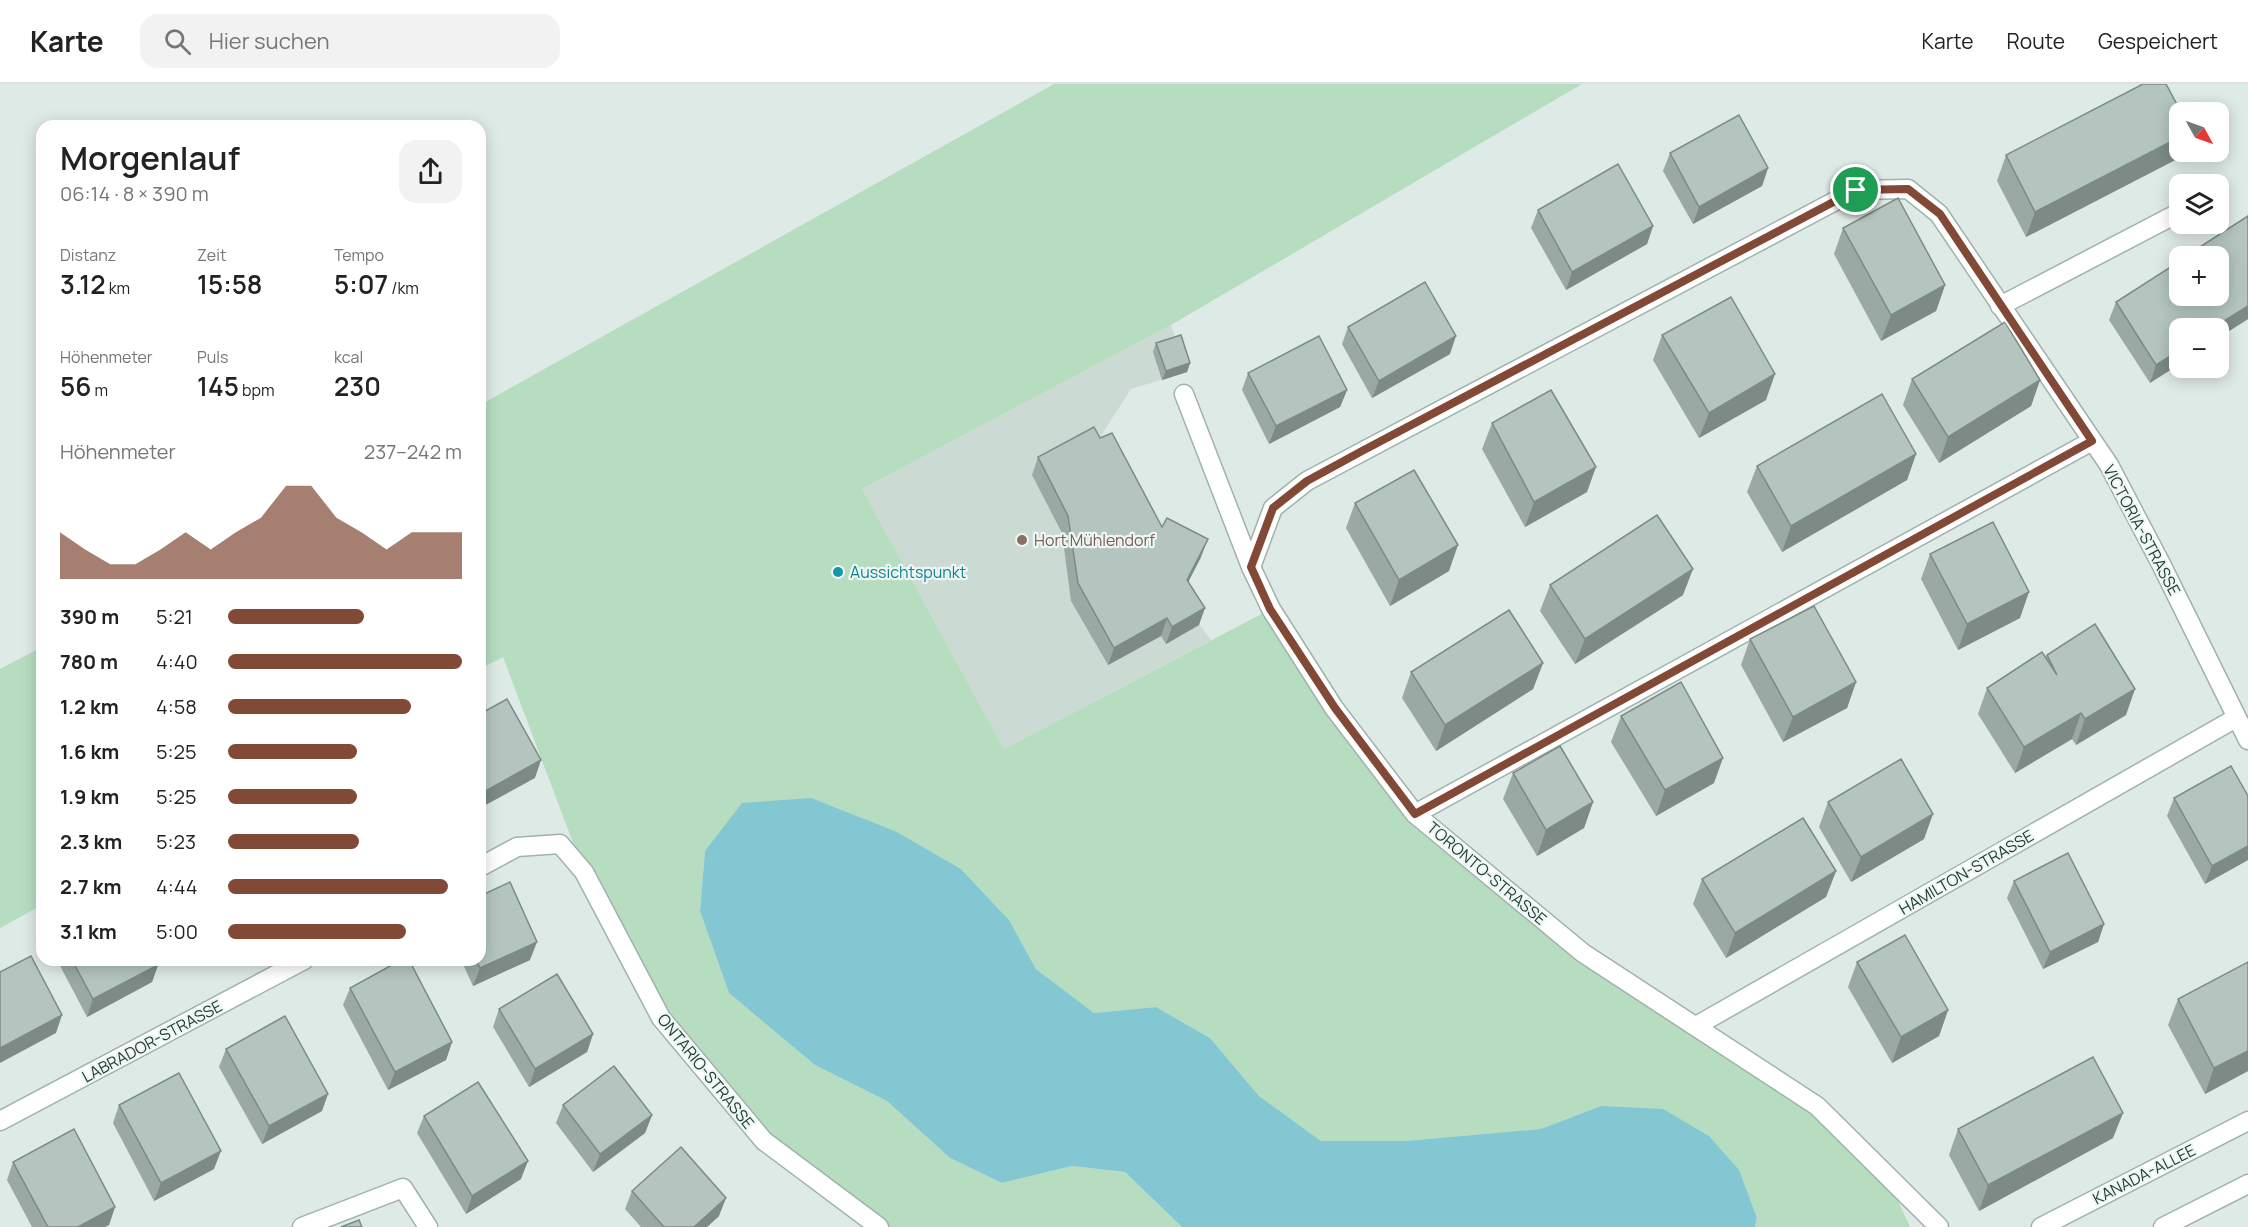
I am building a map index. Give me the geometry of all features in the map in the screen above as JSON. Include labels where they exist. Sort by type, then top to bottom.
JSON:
[{"type":"street","name":"VICTORIA-STRASSE","points":[[1251,567],[1273,508],[1307,481],[1856,190],[1908,189],[1940,214],[2109,465],[2248,740]]},
{"type":"street","points":[[2000,306],[2169,218]]},
{"type":"street","name":"TORONTO-STRASSE","points":[[1184,394],[1251,567],[1270,609],[1329,701],[1415,814],[1583,953],[1817,1106],[1939,1227]]},
{"type":"street","points":[[1415,814],[2092,441]]},
{"type":"street","name":"HAMILTON-STRASSE","points":[[1696,1026],[2236,718]]},
{"type":"street","name":"ONTARIO-STRASSE","points":[[486,864],[517,847],[560,844],[584,872],[661,1018],[764,1141],[878,1227]]},
{"type":"street","name":"LABRADOR-STRASSE","points":[[0,1121],[293,966]]},
{"type":"street","name":"KANADA-ALLEE","points":[[2041,1227],[2248,1121]]},
{"type":"street","points":[[2163,1227],[2248,1184]]},
{"type":"street","points":[[302,1227],[403,1188],[428,1227]]},
{"type":"shaded area","name":"Hort Mühlendorf","points":[[1171,325],[1187,372],[1131,389],[1099,439],[1161,536],[1201,557],[1180,598],[1211,640],[1004,749],[862,489]]},
{"type":"green space","points":[[1054,84],[1582,84],[1171,325],[862,489],[1004,749],[1271,609],[1415,814],[1583,953],[1817,1106],[1884,1170],[1910,1227],[1755,1227],[1757,1218],[1601,1106],[1542,1129],[1406,1141],[1321,1141],[1259,1096],[1210,1038],[1156,1007],[1094,1013],[1036,969],[1009,920],[961,869],[897,832],[705,851],[700,911],[729,993],[815,1065],[887,1101],[950,1158],[1002,1183],[1072,1166],[1125,1172],[1182,1227],[879,1227],[764,1141],[661,1018],[584,872],[503,657],[486,666],[486,402]]},
{"type":"green space","points":[[36,650],[36,908],[0,928],[0,669]]},
{"type":"water","points":[[811,798],[897,832],[961,869],[1009,920],[1036,969],[1094,1013],[1156,1007],[1210,1038],[1259,1096],[1321,1141],[1406,1141],[1541,1129],[1601,1106],[1663,1109],[1709,1136],[1739,1170],[1757,1218],[1755,1227],[1182,1227],[1125,1172],[1072,1166],[1002,1183],[950,1158],[887,1101],[815,1065],[729,993],[700,911],[705,851],[742,803]]},
{"type":"building","points":[[2143,84],[2166,84],[2176,102],[2169,102],[2169,143],[2035,212],[2006,155]]},
{"type":"building","points":[[1739,115],[1768,168],[1699,207],[1670,153]]},
{"type":"building","points":[[1618,164],[1653,226],[1572,272],[1538,210]]},
{"type":"building","points":[[1898,198],[1945,285],[1891,315],[1843,228]]},
{"type":"building","points":[[2248,216],[2248,306],[2229,318],[2169,318],[2169,357],[2156,365],[2116,302],[2169,268],[2169,306],[2229,306],[2229,246],[2202,246],[2220,234],[2229,234],[2229,228]]},
{"type":"building","points":[[1425,282],[1456,336],[1379,381],[1348,327]]},
{"type":"building","points":[[1731,297],[1775,374],[1709,413],[1662,335]]},
{"type":"building","points":[[2005,322],[2040,380],[1948,437],[1912,379]]},
{"type":"building","points":[[1181,335],[1190,363],[1166,371],[1156,343]]},
{"type":"building","points":[[1319,336],[1347,390],[1276,426],[1248,373]]},
{"type":"building","points":[[1551,390],[1596,467],[1534,502],[1492,423]]},
{"type":"building","points":[[1882,394],[1916,454],[1791,526],[1757,466]]},
{"type":"building","points":[[1094,427],[1100,438],[1112,433],[1162,527],[1167,518],[1208,539],[1187,580],[1205,608],[1172,627],[1167,618],[1114,648],[1078,583],[1068,516],[1038,457]]},
{"type":"building","points":[[1414,470],[1458,545],[1399,580],[1355,503]]},
{"type":"building","points":[[1657,515],[1693,569],[1585,639],[1550,585]]},
{"type":"building","points":[[1993,522],[2029,592],[1967,624],[1930,554]]},
{"type":"building","points":[[1814,606],[1856,682],[1793,717],[1750,639]]},
{"type":"building","points":[[1509,610],[1543,663],[1445,725],[1411,672]]},
{"type":"building","points":[[2095,624],[2135,689],[2085,719],[2081,713],[2024,747],[1987,688],[2042,652],[2057,675],[2047,655]]},
{"type":"building","points":[[1681,682],[1723,758],[1665,790],[1621,716]]},
{"type":"building","points":[[507,699],[541,760],[486,791],[486,711]]},
{"type":"building","points":[[1560,746],[1593,802],[1546,830],[1513,773]]},
{"type":"building","points":[[1901,759],[1933,814],[1861,857],[1828,802]]},
{"type":"building","points":[[2231,766],[2248,796],[2248,846],[2212,866],[2174,798]]},
{"type":"building","points":[[1803,818],[1836,871],[1735,933],[1702,879]]},
{"type":"building","points":[[2068,853],[2104,924],[2050,952],[2014,881]]},
{"type":"building","points":[[510,882],[537,942],[486,965],[486,893]]},
{"type":"building","points":[[1905,935],[1948,1010],[1901,1037],[1857,962]]},
{"type":"building","points":[[31,956],[62,1015],[0,1048],[0,972]]},
{"type":"building","points":[[2248,962],[2248,1051],[2214,1068],[2178,999]]},
{"type":"building","points":[[75,966],[156,966],[93,999]]},
{"type":"building","points":[[390,966],[412,966],[452,1042],[395,1072],[350,988]]},
{"type":"building","points":[[557,974],[593,1034],[535,1069],[499,1009]]},
{"type":"building","points":[[285,1016],[328,1094],[269,1126],[226,1049]]},
{"type":"building","points":[[2093,1057],[2123,1113],[1988,1185],[1958,1129]]},
{"type":"building","points":[[614,1066],[652,1115],[600,1154],[563,1105]]},
{"type":"building","points":[[179,1073],[221,1151],[161,1183],[119,1105]]},
{"type":"building","points":[[478,1082],[528,1161],[472,1196],[424,1116]]},
{"type":"building","points":[[74,1129],[115,1207],[78,1227],[48,1227],[13,1162]]},
{"type":"building","points":[[681,1147],[726,1198],[694,1227],[664,1227],[632,1191]]},
{"type":"building","points":[[359,1220],[362,1227],[341,1227]]},
{"type":"place","name":"Hort Mühlendorf","points":[[1022,540]]},
{"type":"place","name":"Aussichtspunkt","points":[[838,572]]},
{"type":"route","points":[[1908,189],[1940,214],[2092,441],[1415,814],[1335,708],[1270,609],[1251,567],[1273,508],[1307,481],[1362,451],[1856,190],[1908,189]]}]
